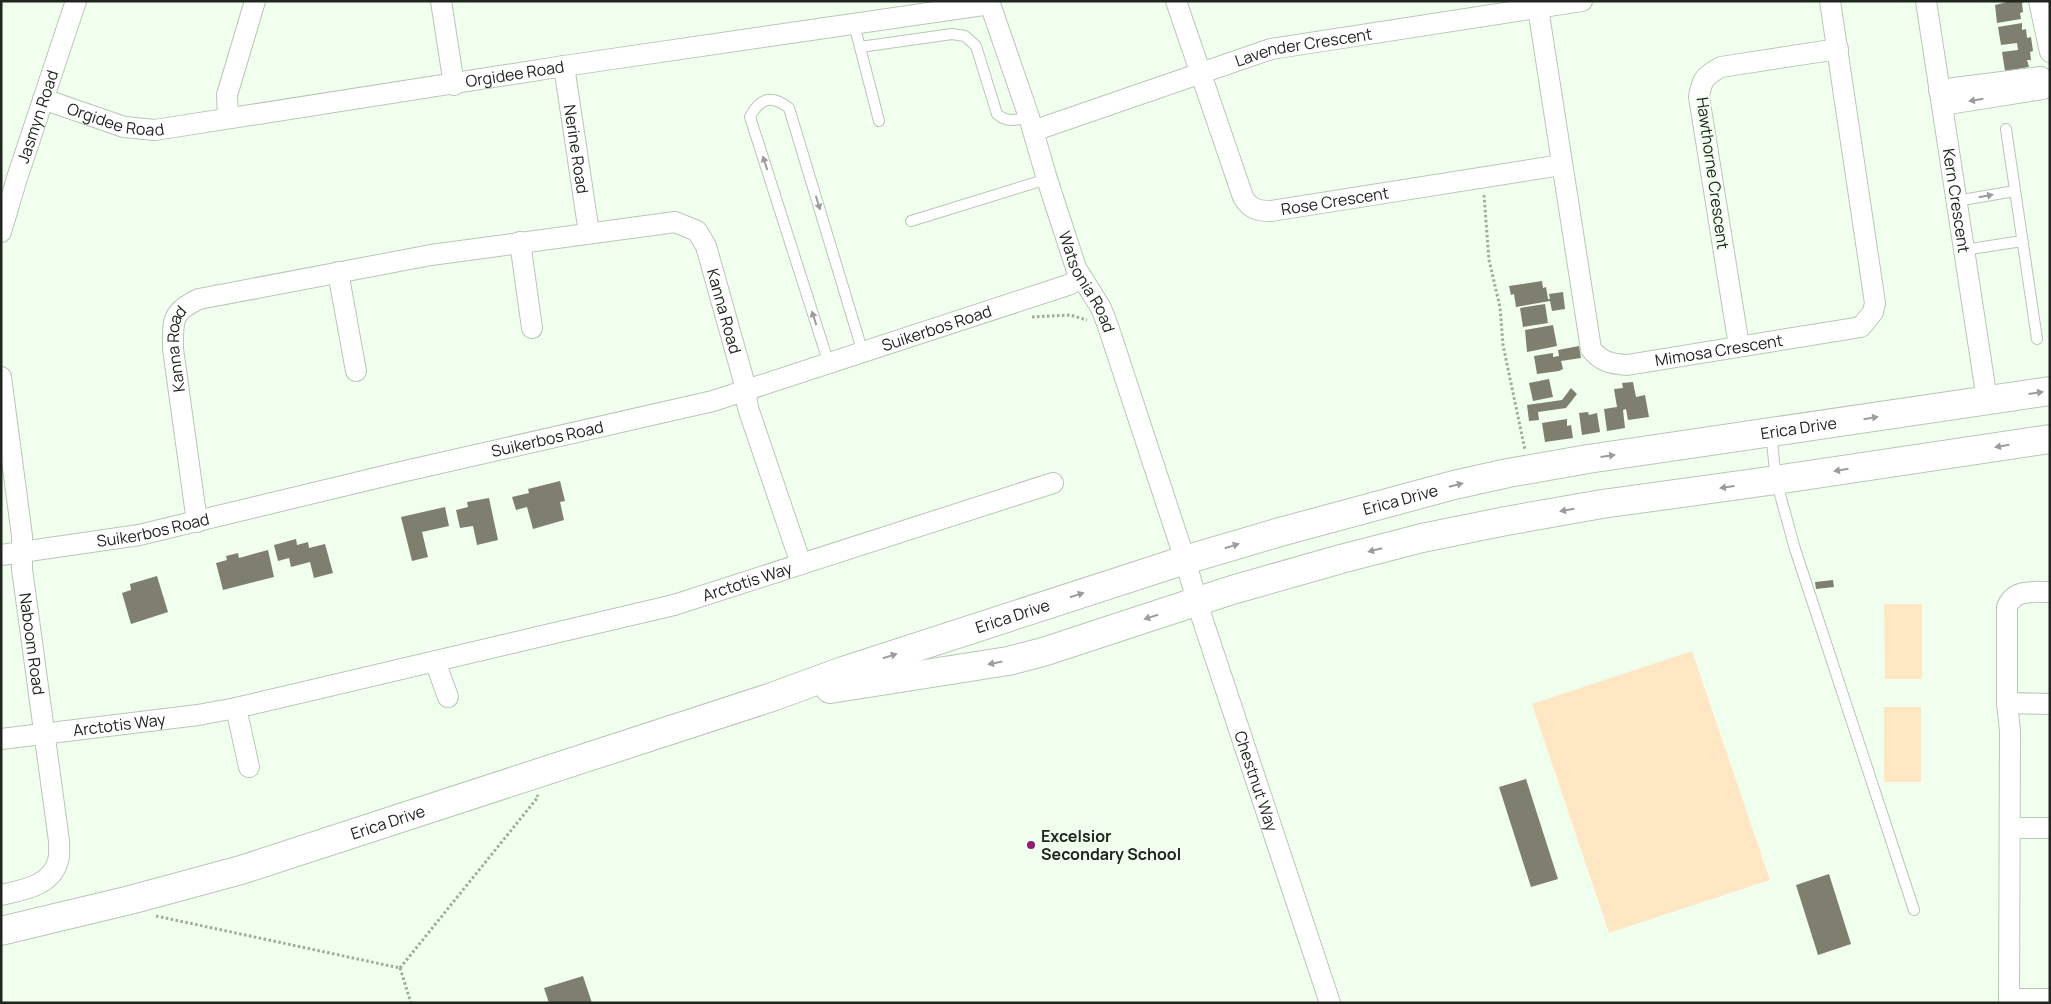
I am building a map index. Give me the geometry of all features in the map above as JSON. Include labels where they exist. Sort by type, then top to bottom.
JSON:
[{"type":"main road","name":"Erica Drive","points":[[1,931],[130,900],[241,870],[1185,560],[1454,485],[1588,459],[2050,391]]},
{"type":"main road","name":"Erica Drive","points":[[772,697],[1008,661],[1043,652],[1197,601],[1341,559],[1497,522],[1602,504],[2050,439]]},
{"type":"street","name":"Jasmyn Road","points":[[1,232],[76,1]]},
{"type":"street","points":[[228,118],[227,95],[255,1]]},
{"type":"street","points":[[441,1],[454,85]]},
{"type":"street","name":"Rose Crescent","points":[[1176,1],[1244,197],[1247,203],[1254,209],[1271,211],[1561,165]]},
{"type":"street","name":"Lavender Crescent","points":[[1031,124],[1201,74],[1271,49],[1582,1]]},
{"type":"street","name":"Mimosa Crescent","points":[[1538,8],[1591,349],[1603,361],[1627,365],[1861,328],[1873,312],[1875,303],[1830,1]]},
{"type":"street","name":"Kern Crescent","points":[[1926,1],[1987,400]]},
{"type":"street","points":[[2039,1],[2050,52]]},
{"type":"street","name":"Orgidee Road","points":[[43,100],[124,127],[155,130],[327,102],[454,85],[564,66],[854,24],[990,2]]},
{"type":"street","name":"Watsonia Road","points":[[990,2],[1076,268],[1101,308],[1185,560]]},
{"type":"street","name":"Hawthorne Crescent","points":[[1739,346],[1699,96],[1701,83],[1707,74],[1721,67],[1838,49]]},
{"type":"street","name":"Nerine Road","points":[[564,66],[589,233]]},
{"type":"street","points":[[1940,98],[2047,78]]},
{"type":"street","name":"Kanna Road","points":[[197,522],[173,349],[173,321],[179,311],[199,299],[430,255],[675,222],[697,231],[706,246],[743,378],[748,408],[801,564]]},
{"type":"street","points":[[520,242],[532,328]]},
{"type":"street","points":[[338,272],[356,371]]},
{"type":"street","name":"Suikerbos Road","points":[[1,555],[139,535],[745,392],[1068,285],[1082,278]]},
{"type":"street","points":[[1,377],[22,552]]},
{"type":"street","name":"Arctotis Way","points":[[1,739],[236,708],[674,605],[1053,483]]},
{"type":"street","name":"Naboom Road","points":[[1,895],[43,882],[53,873],[59,860],[59,841],[22,569],[22,552]]},
{"type":"street","name":"Chestnut Way","points":[[1185,560],[1330,1003]]},
{"type":"street","points":[[2050,592],[2025,592],[2010,601],[2007,607],[2007,703],[2010,731],[2009,1001],[2050,999]]},
{"type":"street","points":[[435,661],[448,697]]},
{"type":"street","points":[[2007,703],[2050,704]]},
{"type":"street","points":[[236,708],[249,767]]},
{"type":"street","points":[[2010,828],[2050,828]]},
{"type":"lane","points":[[854,24],[879,121]]},
{"type":"lane","points":[[860,48],[952,34],[965,36],[976,46],[997,114],[1003,119],[1031,124]]},
{"type":"lane","points":[[829,364],[750,117],[755,107],[766,100],[779,100],[789,108],[863,353]]},
{"type":"lane","points":[[2006,129],[2037,339]]},
{"type":"lane","points":[[911,221],[1047,179]]},
{"type":"lane","points":[[1956,201],[2015,190]]},
{"type":"lane","points":[[1964,250],[2022,241]]},
{"type":"lane","points":[[1771,433],[1776,480],[1805,582],[1914,910]]},
{"type":"path","points":[[1484,177],[1484,207],[1489,260],[1500,307],[1503,345],[1525,451]]},
{"type":"path","points":[[1029,317],[1070,315],[1089,321]]},
{"type":"path","points":[[400,968],[538,797],[533,789]]},
{"type":"path","points":[[151,914],[400,968]]},
{"type":"path","points":[[400,968],[412,1003]]},
{"type":"shaded area","points":[[1884,604],[1922,604],[1922,679],[1885,679]]},
{"type":"shaded area","points":[[1692,651],[1770,880],[1609,933],[1532,704]]},
{"type":"shaded area","points":[[1884,707],[1921,707],[1921,782],[1884,782]]},
{"type":"building","points":[[2011,1],[2028,1],[2022,3],[2023,12],[2020,13],[2021,19],[1997,23],[1995,5]]},
{"type":"building","points":[[2022,23],[2022,30],[2026,29],[2027,38],[2031,37],[2033,51],[2030,52],[2031,60],[2027,60],[2029,67],[2005,71],[2002,52],[2018,50],[2017,43],[2001,45],[1998,27]]},
{"type":"building","points":[[1542,281],[1543,288],[1546,287],[1548,299],[1550,299],[1549,294],[1563,292],[1565,309],[1552,311],[1550,301],[1516,307],[1514,294],[1511,295],[1509,286]]},
{"type":"building","points":[[1545,304],[1548,323],[1523,327],[1520,308]]},
{"type":"building","points":[[1553,325],[1557,346],[1527,352],[1525,330]]},
{"type":"building","points":[[1579,346],[1581,358],[1561,361],[1563,369],[1559,371],[1537,374],[1534,356],[1553,353],[1553,357],[1559,356],[1558,350]]},
{"type":"building","points":[[1549,379],[1553,397],[1533,401],[1529,383]]},
{"type":"building","points":[[1633,382],[1636,397],[1645,395],[1649,417],[1628,420],[1626,409],[1623,410],[1625,428],[1607,431],[1604,409],[1617,407],[1614,389],[1623,388],[1622,383]]},
{"type":"building","points":[[1571,388],[1577,394],[1566,408],[1538,412],[1539,420],[1529,421],[1527,405],[1562,400]]},
{"type":"building","points":[[1588,412],[1589,415],[1597,413],[1600,432],[1582,435],[1579,413]]},
{"type":"building","points":[[1567,419],[1567,426],[1571,425],[1573,438],[1545,442],[1542,423]]},
{"type":"building","points":[[560,481],[565,501],[560,502],[564,520],[533,529],[527,507],[516,510],[512,497],[529,493],[528,489]]},
{"type":"building","points":[[489,498],[498,540],[477,545],[473,526],[460,528],[456,510],[468,507],[467,502]]},
{"type":"building","points":[[445,507],[449,526],[422,532],[428,557],[412,561],[401,517]]},
{"type":"building","points":[[296,539],[297,545],[308,542],[309,548],[325,544],[333,573],[314,578],[310,562],[291,567],[289,558],[278,561],[274,545]]},
{"type":"building","points":[[268,550],[274,577],[223,590],[216,563],[227,560],[226,556],[238,553],[239,558]]},
{"type":"building","points":[[157,576],[168,612],[131,624],[122,593],[131,590],[130,584]]},
{"type":"building","points":[[1833,580],[1834,587],[1816,589],[1815,582]]},
{"type":"building","points":[[1526,779],[1558,879],[1531,887],[1499,787]]},
{"type":"building","points":[[1829,874],[1851,944],[1818,955],[1796,885]]},
{"type":"building","points":[[583,976],[592,1003],[549,1003],[544,988]]},
{"type":"place","name":"Excelsior Secondary School","points":[[1031,845]]}]
